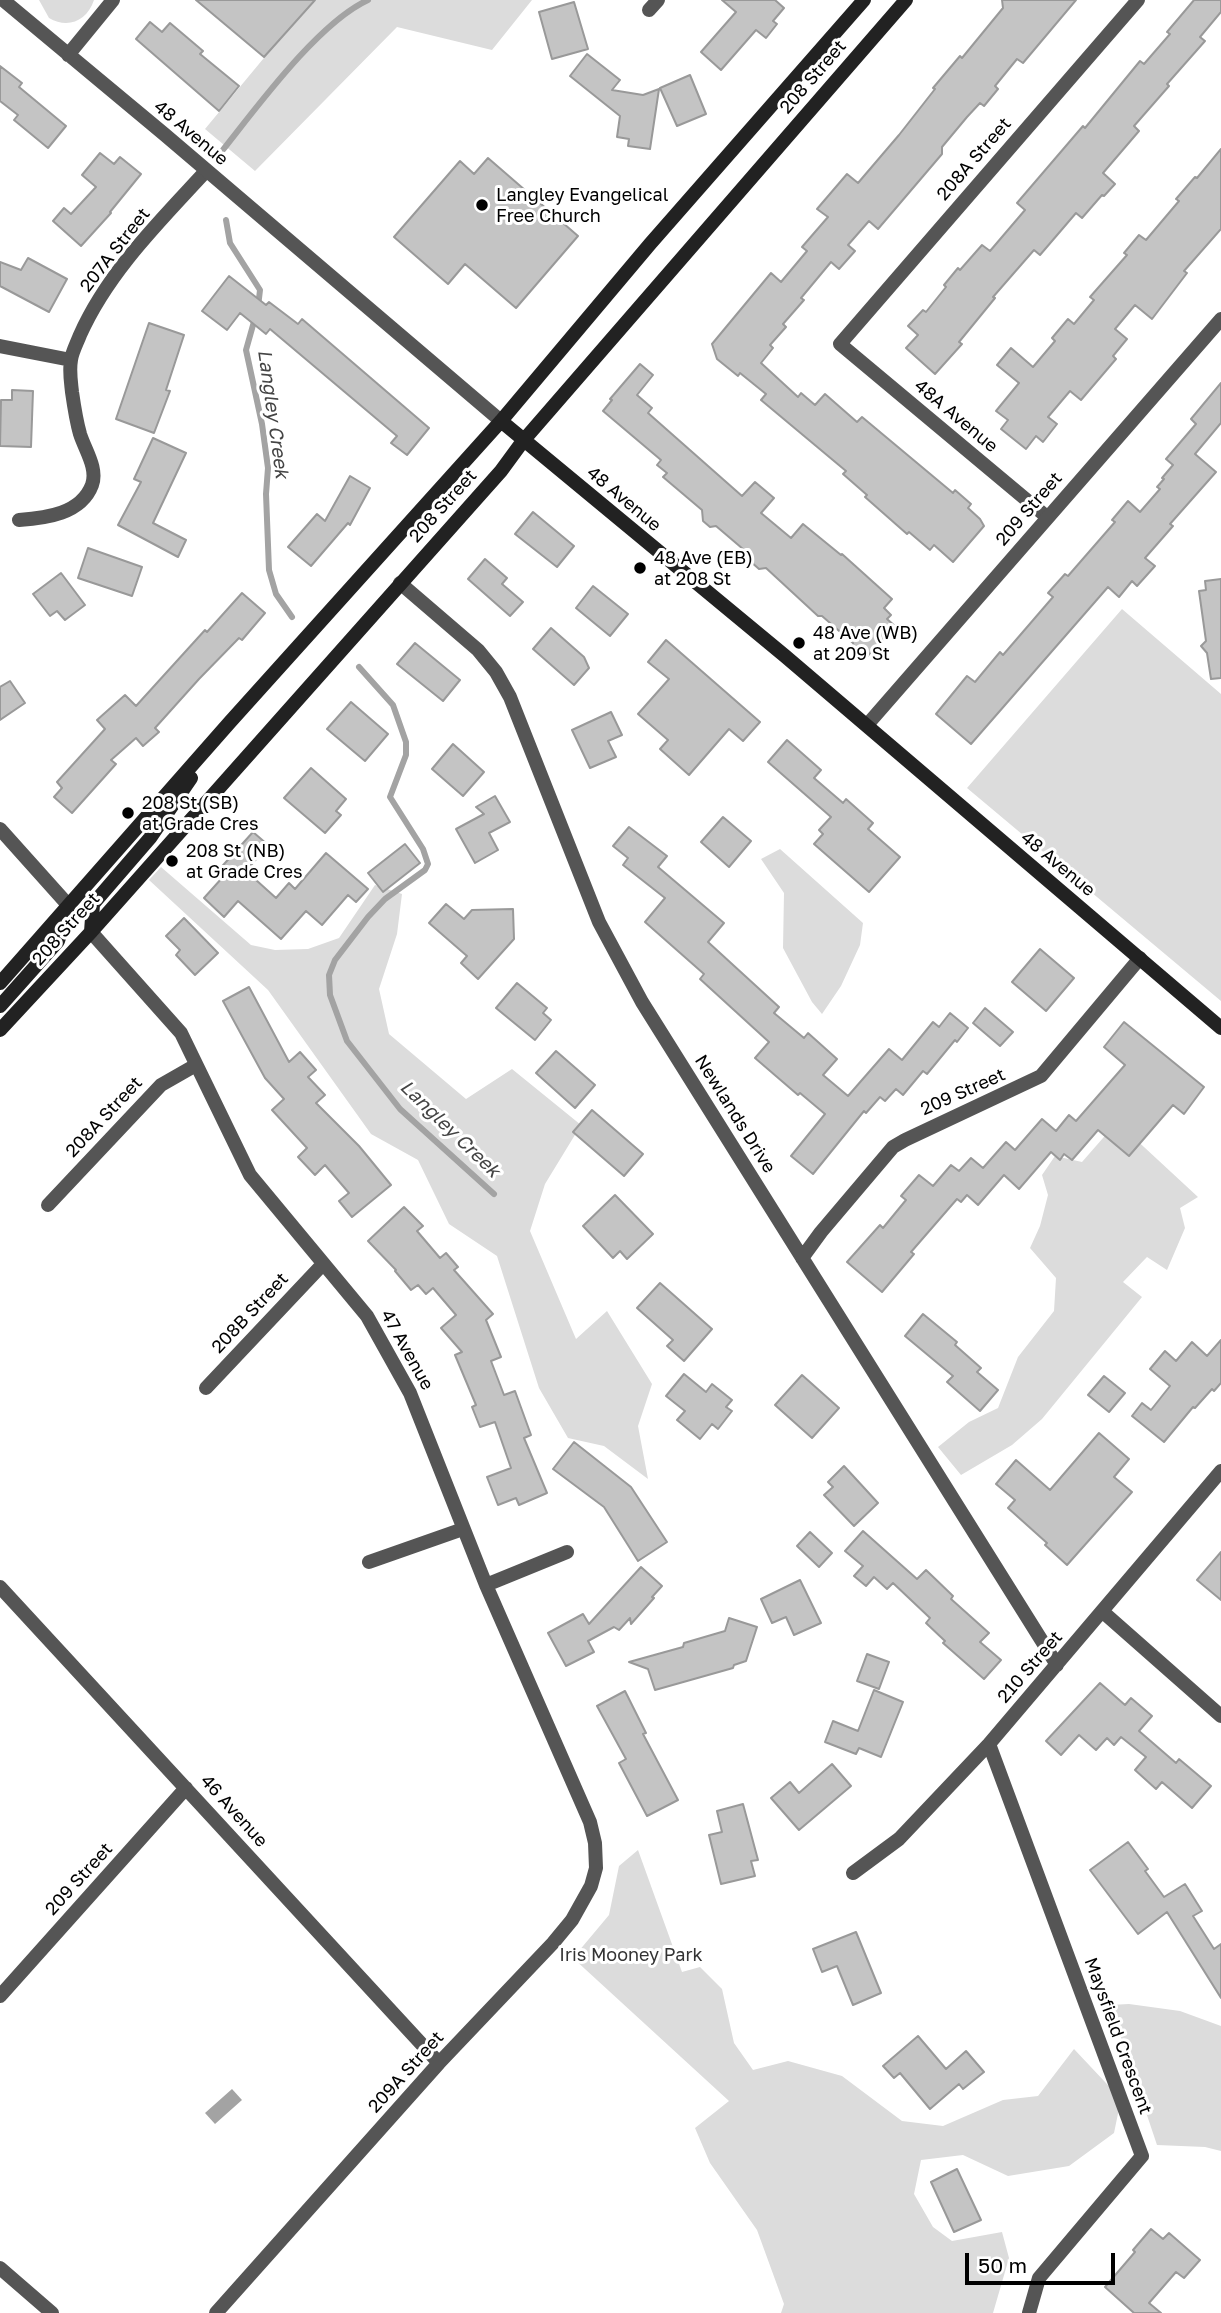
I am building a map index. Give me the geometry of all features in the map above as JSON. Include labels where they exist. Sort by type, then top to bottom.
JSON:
[{"type":"main road","name":"208 Street","points":[[0,983],[501,421],[650,244],[864,0]]},
{"type":"main road","name":"208 Street","points":[[0,1030],[91,932],[500,471],[523,441],[905,0]]},
{"type":"main road","name":"48 Avenue","points":[[501,421],[867,726],[1221,1028]]},
{"type":"main road","points":[[91,932],[93,904],[150,838],[230,722]]},
{"type":"main road","points":[[0,1006],[58,941],[69,906]]},
{"type":"street","name":"48 Avenue","points":[[2,0],[501,421]]},
{"type":"street","points":[[68,55],[113,0]]},
{"type":"street","name":"208A Street","points":[[840,344],[1138,0]]},
{"type":"street","name":"207A Street","points":[[19,520],[43,519],[73,508],[92,484],[93,471],[76,419],[71,360],[86,324],[113,279],[206,171]]},
{"type":"street","name":"209 Street","points":[[867,726],[1221,319]]},
{"type":"street","name":"48A Avenue","points":[[840,344],[1047,517]]},
{"type":"street","points":[[0,346],[71,360]]},
{"type":"street","name":"Newlands Drive","points":[[400,583],[478,650],[496,672],[510,697],[605,934],[642,1002],[1057,1665]]},
{"type":"street","points":[[0,829],[69,906]]},
{"type":"street","name":"47 Avenue","points":[[91,932],[181,1033],[250,1175],[367,1316],[410,1392],[486,1586],[590,1822],[595,1843]]},
{"type":"street","name":"209 Street","points":[[802,1258],[893,1147],[1041,1076],[1140,958]]},
{"type":"street","name":"208A Street","points":[[48,1205],[161,1085],[196,1065]]},
{"type":"street","name":"208B Street","points":[[206,1388],[323,1264]]},
{"type":"street","name":"210 Street","points":[[853,1873],[899,1839],[989,1744],[1218,1479]]},
{"type":"street","points":[[369,1562],[463,1529]]},
{"type":"street","points":[[486,1586],[567,1552]]},
{"type":"street","name":"46 Avenue","points":[[0,1587],[439,2063]]},
{"type":"street","points":[[1103,1612],[1221,1716]]},
{"type":"street","name":"Maysfield Crescent","points":[[989,1744],[1142,2156],[1039,2278],[1029,2313]]},
{"type":"street","name":"209 Street","points":[[0,1996],[186,1788]]},
{"type":"street","name":"209A Street","points":[[216,2313],[439,2063],[553,1944],[572,1920],[591,1886],[596,1868],[595,1843]]},
{"type":"street","points":[[0,2267],[52,2313]]},
{"type":"green space","points":[[39,0],[94,0],[82,18],[63,23],[49,18]]},
{"type":"green space","points":[[312,0],[532,0],[492,50],[397,27],[255,171],[205,129]]},
{"type":"green space","points":[[1122,609],[1221,694],[1221,1001],[967,788]]},
{"type":"green space","points":[[780,849],[863,923],[860,945],[841,986],[822,1014],[812,1002],[783,948],[784,893],[761,859]]},
{"type":"green space","points":[[161,867],[251,945],[275,950],[308,949],[339,938],[375,885],[402,894],[397,934],[379,989],[389,1034],[466,1099],[512,1069],[581,1125],[545,1184],[530,1231],[576,1339],[607,1311],[652,1384],[638,1426],[648,1479],[604,1446],[568,1438],[539,1388],[497,1256],[449,1224],[418,1160],[371,1134],[268,990],[149,880]]},
{"type":"green space","points":[[1117,1122],[1198,1197],[1180,1208],[1185,1228],[1167,1270],[1147,1257],[1123,1282],[1142,1297],[1042,1419],[1012,1445],[961,1475],[938,1447],[969,1422],[998,1408],[1018,1357],[1054,1311],[1056,1278],[1030,1248],[1040,1226],[1048,1195],[1042,1175],[1055,1156],[1082,1162]]},
{"type":"green space","name":"Iris Mooney Park","points":[[638,1850],[682,1972],[700,1967],[722,1989],[734,2043],[753,2070],[788,2061],[842,2076],[902,2121],[943,2126],[1003,2100],[1038,2096],[1074,2049],[1121,2099],[1114,2133],[1069,2166],[1008,2176],[963,2155],[921,2160],[914,2194],[933,2227],[952,2241],[1002,2232],[1009,2258],[993,2313],[781,2313],[784,2304],[757,2230],[710,2163],[695,2128],[729,2101],[573,1958],[609,1915],[619,1866]]},
{"type":"green space","points":[[1129,2004],[1180,2011],[1221,2026],[1221,2151],[1205,2147],[1157,2145],[1110,2005]]},
{"type":"shaded area","points":[[232,2089],[242,2100],[215,2124],[205,2113]]},
{"type":"building","points":[[196,0],[315,0],[264,57]]},
{"type":"building","points":[[722,0],[775,0],[784,8],[773,21],[777,24],[766,38],[756,30],[721,70],[701,52],[736,12]]},
{"type":"building","points":[[1002,0],[1076,0],[1023,63],[1017,59],[995,86],[998,89],[984,106],[980,103],[967,117],[942,147],[942,154],[878,229],[869,221],[848,245],[855,251],[839,269],[831,262],[801,298],[804,300],[783,324],[786,327],[770,345],[773,348],[761,363],[798,397],[801,393],[815,405],[825,394],[857,422],[862,417],[953,493],[955,490],[971,504],[968,508],[984,526],[953,562],[934,545],[930,550],[909,532],[907,534],[865,497],[867,495],[843,474],[846,471],[761,400],[766,394],[717,359],[712,344],[771,273],[781,282],[807,251],[802,247],[828,217],[817,209],[847,174],[858,183],[899,135],[935,89],[933,88],[1003,8]]},
{"type":"building","points":[[1194,0],[1221,0],[1221,12],[1200,37],[1205,41],[1134,126],[1139,131],[1103,173],[1115,184],[1082,218],[1076,213],[1040,255],[1034,250],[993,297],[995,298],[959,342],[962,344],[935,374],[906,348],[918,335],[908,326],[923,310],[926,312],[958,268],[960,270],[982,245],[990,251],[1025,210],[1017,203],[1083,126],[1085,128],[1140,61],[1144,64]]},
{"type":"building","points":[[574,2],[588,49],[552,59],[539,12]]},
{"type":"building","points":[[150,22],[162,32],[170,23],[203,51],[200,54],[239,86],[219,111],[136,39]]},
{"type":"building","points":[[587,54],[620,80],[612,90],[643,95],[659,89],[650,149],[628,146],[629,139],[617,137],[620,116],[570,76]]},
{"type":"building","points":[[0,66],[22,83],[19,87],[66,126],[48,148],[14,120],[18,115],[0,101]]},
{"type":"building","points":[[690,75],[706,114],[677,126],[660,88]]},
{"type":"building","points":[[1221,149],[1221,229],[1184,271],[1187,273],[1152,319],[1135,305],[1115,329],[1127,339],[1113,356],[1116,359],[1081,400],[1070,391],[1048,417],[1057,424],[1043,442],[1036,436],[1026,449],[1001,429],[1008,420],[996,411],[1019,383],[997,365],[1011,348],[1033,367],[1055,341],[1052,338],[1068,319],[1074,324],[1094,300],[1090,297],[1127,255],[1124,253],[1139,235],[1146,240],[1179,201],[1176,199]]},
{"type":"building","points":[[100,153],[114,164],[120,157],[141,174],[81,246],[53,221],[64,208],[71,214],[96,187],[82,175]]},
{"type":"building","name":"Langley Evangelical Free Church","points":[[488,158],[578,236],[516,308],[465,264],[448,284],[394,237],[460,161],[474,174]]},
{"type":"building","points":[[28,258],[67,279],[49,312],[0,286],[0,262],[21,270]]},
{"type":"building","points":[[229,276],[266,305],[269,302],[298,324],[302,319],[429,428],[407,455],[391,443],[397,436],[270,329],[266,334],[240,313],[227,330],[202,311]]},
{"type":"building","points":[[149,323],[184,335],[166,390],[170,391],[154,433],[116,419]]},
{"type":"building","points":[[640,364],[653,375],[637,395],[652,408],[648,413],[742,496],[755,482],[774,498],[761,513],[791,538],[803,524],[842,554],[892,599],[884,608],[891,615],[887,619],[895,626],[865,659],[854,648],[853,643],[822,616],[818,616],[766,568],[759,569],[750,561],[750,555],[716,526],[710,527],[703,521],[702,510],[663,477],[667,473],[657,465],[661,460],[603,411]]},
{"type":"building","points":[[1221,383],[1221,423],[1195,454],[1216,472],[1170,524],[1173,526],[1145,558],[1155,566],[1137,586],[1132,581],[1119,597],[1108,587],[971,744],[936,714],[967,676],[975,682],[1000,652],[1003,655],[1053,597],[1048,593],[1065,574],[1068,576],[1115,522],[1112,520],[1128,501],[1140,512],[1160,489],[1157,487],[1173,465],[1166,459],[1196,424],[1191,419]]},
{"type":"building","points":[[12,390],[33,391],[31,447],[0,446],[1,400],[12,400]]},
{"type":"building","points":[[153,438],[186,453],[153,523],[186,540],[178,557],[118,525],[141,482],[134,479]]},
{"type":"building","points":[[350,476],[370,488],[350,525],[348,523],[311,566],[288,547],[317,514],[325,521]]},
{"type":"building","points":[[533,512],[574,546],[557,567],[515,534]]},
{"type":"building","points":[[88,548],[142,567],[132,596],[78,578]]},
{"type":"building","points":[[485,559],[507,578],[502,584],[523,602],[510,616],[468,579]]},
{"type":"building","points":[[61,573],[85,605],[65,620],[57,611],[50,616],[33,594]]},
{"type":"building","points":[[1221,579],[1221,678],[1211,679],[1207,653],[1201,646],[1206,641],[1199,591],[1206,590],[1205,581]]},
{"type":"building","points":[[593,586],[628,614],[610,636],[576,608]]},
{"type":"building","points":[[242,593],[265,613],[155,728],[159,732],[143,746],[136,738],[111,760],[116,764],[72,813],[54,797],[62,788],[57,782],[105,729],[97,720],[125,695],[136,706]]},
{"type":"building","points":[[551,628],[584,657],[589,668],[574,685],[533,649]]},
{"type":"building","points":[[666,640],[760,722],[743,741],[729,729],[689,775],[660,749],[668,740],[638,714],[669,679],[648,662]]},
{"type":"building","points":[[415,643],[460,680],[443,701],[397,664]]},
{"type":"building","points":[[10,681],[25,703],[0,720],[0,687]]},
{"type":"building","points":[[351,702],[388,734],[365,761],[327,729]]},
{"type":"building","points":[[611,712],[622,735],[608,741],[616,757],[590,768],[572,730]]},
{"type":"building","points":[[787,740],[821,770],[814,778],[843,803],[846,799],[873,823],[868,829],[900,857],[869,892],[814,844],[823,834],[819,830],[831,817],[768,762]]},
{"type":"building","points":[[453,744],[484,772],[463,796],[432,769]]},
{"type":"building","points":[[311,768],[346,799],[336,811],[341,815],[325,833],[284,798]]},
{"type":"building","points":[[495,796],[510,822],[489,833],[498,850],[475,863],[456,829],[484,814],[476,807]]},
{"type":"building","points":[[723,817],[751,841],[729,867],[701,842]]},
{"type":"building","points":[[629,827],[667,856],[658,867],[724,923],[708,942],[779,1007],[774,1013],[804,1038],[808,1033],[837,1059],[823,1075],[848,1096],[889,1049],[902,1060],[933,1022],[939,1027],[950,1013],[968,1028],[927,1074],[923,1071],[903,1095],[896,1089],[885,1101],[880,1097],[866,1113],[864,1111],[813,1174],[791,1156],[825,1114],[755,1058],[769,1042],[700,979],[704,974],[645,922],[665,898],[623,865],[628,858],[613,846]]},
{"type":"building","points":[[253,832],[268,845],[246,871],[276,898],[289,883],[295,889],[326,853],[368,889],[356,902],[348,895],[322,925],[306,911],[281,939],[238,901],[224,917],[204,898],[222,878],[216,873]]},
{"type":"building","points":[[405,844],[420,863],[383,892],[368,873]]},
{"type":"building","points":[[446,904],[464,919],[472,910],[513,909],[514,939],[478,979],[461,963],[467,956],[429,923]]},
{"type":"building","points":[[184,918],[218,953],[195,975],[176,955],[180,950],[166,936]]},
{"type":"building","points":[[1040,949],[1074,978],[1046,1011],[1012,982]]},
{"type":"building","points":[[517,983],[547,1008],[543,1013],[551,1020],[535,1040],[496,1008]]},
{"type":"building","points":[[249,987],[289,1062],[300,1052],[316,1070],[308,1077],[325,1095],[316,1103],[359,1146],[391,1185],[352,1217],[339,1201],[349,1193],[325,1165],[315,1175],[298,1157],[307,1148],[272,1110],[284,1099],[265,1078],[223,1001]]},
{"type":"building","points":[[985,1008],[1013,1032],[1000,1046],[973,1023]]},
{"type":"building","points":[[1124,1022],[1204,1087],[1184,1114],[1173,1105],[1129,1156],[1098,1130],[1072,1160],[1064,1154],[1060,1160],[1051,1152],[1019,1189],[1004,1175],[978,1205],[967,1195],[961,1202],[957,1199],[911,1252],[914,1254],[882,1292],[847,1262],[880,1225],[883,1228],[906,1200],[901,1196],[919,1175],[933,1186],[951,1165],[959,1171],[971,1158],[983,1168],[1006,1142],[1015,1150],[1042,1119],[1056,1131],[1069,1115],[1076,1121],[1125,1065],[1104,1047]]},
{"type":"building","points":[[556,1051],[595,1085],[575,1108],[536,1073]]},
{"type":"building","points":[[592,1110],[643,1154],[624,1176],[573,1132]]},
{"type":"building","points":[[615,1195],[653,1234],[627,1259],[620,1251],[613,1258],[583,1226]]},
{"type":"building","points":[[404,1207],[423,1226],[417,1231],[440,1258],[446,1253],[458,1267],[454,1270],[493,1314],[486,1320],[501,1357],[491,1361],[504,1395],[515,1391],[531,1435],[524,1438],[547,1493],[519,1505],[516,1498],[498,1505],[487,1477],[511,1468],[495,1422],[480,1427],[472,1407],[476,1405],[455,1355],[462,1352],[441,1328],[456,1315],[433,1288],[426,1294],[418,1285],[411,1290],[368,1241]]},
{"type":"building","points":[[660,1283],[712,1329],[684,1361],[667,1346],[673,1340],[637,1308]]},
{"type":"building","points":[[923,1314],[957,1342],[955,1345],[981,1368],[977,1372],[998,1390],[980,1411],[947,1382],[953,1376],[905,1336]]},
{"type":"building","points":[[1221,1340],[1221,1383],[1193,1407],[1164,1442],[1132,1416],[1142,1403],[1151,1410],[1170,1386],[1150,1369],[1165,1351],[1176,1361],[1192,1342],[1207,1356]]},
{"type":"building","points":[[684,1374],[706,1392],[712,1384],[732,1400],[726,1407],[732,1411],[718,1429],[712,1424],[700,1439],[677,1420],[685,1411],[666,1396]]},
{"type":"building","points":[[802,1375],[839,1408],[812,1438],[775,1405]]},
{"type":"building","points":[[1104,1376],[1125,1393],[1109,1412],[1088,1395]]},
{"type":"building","points":[[1099,1433],[1129,1459],[1114,1477],[1132,1492],[1067,1565],[1008,1508],[1015,1500],[996,1484],[1016,1460],[1050,1490]]},
{"type":"building","points":[[574,1442],[631,1487],[667,1542],[638,1561],[604,1507],[553,1469]]},
{"type":"building","points":[[844,1466],[878,1503],[854,1526],[824,1495],[833,1487],[828,1482]]},
{"type":"building","points":[[863,1531],[917,1579],[926,1570],[953,1596],[951,1599],[989,1633],[980,1642],[1001,1660],[984,1679],[943,1643],[945,1641],[926,1623],[930,1618],[893,1583],[887,1589],[874,1577],[866,1586],[854,1576],[863,1566],[845,1551]]},
{"type":"building","points":[[810,1532],[832,1553],[819,1567],[797,1546]]},
{"type":"building","points":[[1221,1552],[1221,1600],[1197,1580]]},
{"type":"building","points":[[641,1567],[662,1586],[652,1597],[654,1598],[631,1624],[630,1618],[619,1630],[614,1627],[588,1641],[594,1652],[566,1666],[548,1633],[583,1614],[589,1624]]},
{"type":"building","points":[[800,1580],[821,1623],[794,1635],[786,1617],[772,1623],[761,1599]]},
{"type":"building","points":[[729,1618],[757,1627],[746,1661],[734,1665],[733,1668],[655,1690],[648,1669],[629,1662],[683,1647],[684,1643],[725,1631]]},
{"type":"building","points":[[867,1654],[889,1662],[879,1689],[857,1681]]},
{"type":"building","points":[[1100,1683],[1125,1705],[1131,1698],[1152,1716],[1139,1731],[1176,1763],[1179,1759],[1211,1786],[1192,1808],[1162,1782],[1156,1789],[1135,1770],[1146,1757],[1121,1737],[1114,1745],[1107,1738],[1096,1750],[1079,1735],[1061,1755],[1046,1741]]},
{"type":"building","points":[[874,1690],[903,1702],[881,1757],[859,1748],[856,1754],[825,1742],[833,1721],[858,1731]]},
{"type":"building","points":[[625,1691],[646,1733],[643,1734],[678,1800],[647,1816],[619,1763],[626,1759],[597,1706]]},
{"type":"building","points":[[832,1764],[851,1786],[799,1830],[771,1798],[790,1782],[799,1793]]},
{"type":"building","points":[[743,1804],[758,1860],[751,1861],[755,1876],[721,1884],[709,1835],[722,1832],[717,1811]]},
{"type":"building","points":[[1128,1842],[1164,1897],[1185,1884],[1202,1911],[1193,1916],[1214,1949],[1221,1944],[1221,1998],[1167,1912],[1138,1934],[1090,1870]]},
{"type":"building","points":[[856,1932],[881,1993],[853,2005],[837,1966],[822,1972],[813,1949]]},
{"type":"building","points":[[918,2036],[946,2069],[966,2051],[984,2072],[963,2089],[959,2084],[930,2109],[900,2073],[894,2078],[883,2066]]},
{"type":"building","points":[[957,2169],[981,2220],[954,2232],[931,2182]]},
{"type":"building","points":[[1151,2229],[1163,2239],[1169,2233],[1200,2260],[1184,2278],[1176,2272],[1149,2303],[1161,2313],[1134,2313],[1105,2287]]},
{"type":"waterway","name":"Langley Creek","points":[[222,151],[309,46],[349,11],[368,0]]},
{"type":"waterway","name":"Langley Creek","points":[[226,220],[230,243],[260,290],[258,307]]},
{"type":"waterway","name":"Langley Creek","points":[[255,318],[246,350],[262,424],[268,468],[266,494],[269,570],[276,594],[292,617]]},
{"type":"waterway","name":"Langley Creek","points":[[359,667],[393,705],[406,742],[406,755],[390,797],[423,849],[428,864],[425,870],[385,899],[335,960],[329,975],[330,995],[347,1041],[400,1109],[494,1194]]},
{"type":"place","name":"Langley Evangelical Free Church","points":[[482,205]]},
{"type":"place","name":"48 Ave (EB) at 208 St","points":[[640,568]]},
{"type":"place","name":"48 Ave (WB) at 209 St","points":[[799,643]]},
{"type":"place","name":"208 St (SB) at Grade Cres","points":[[128,813]]},
{"type":"place","name":"208 St (NB) at Grade Cres","points":[[172,861]]}]
